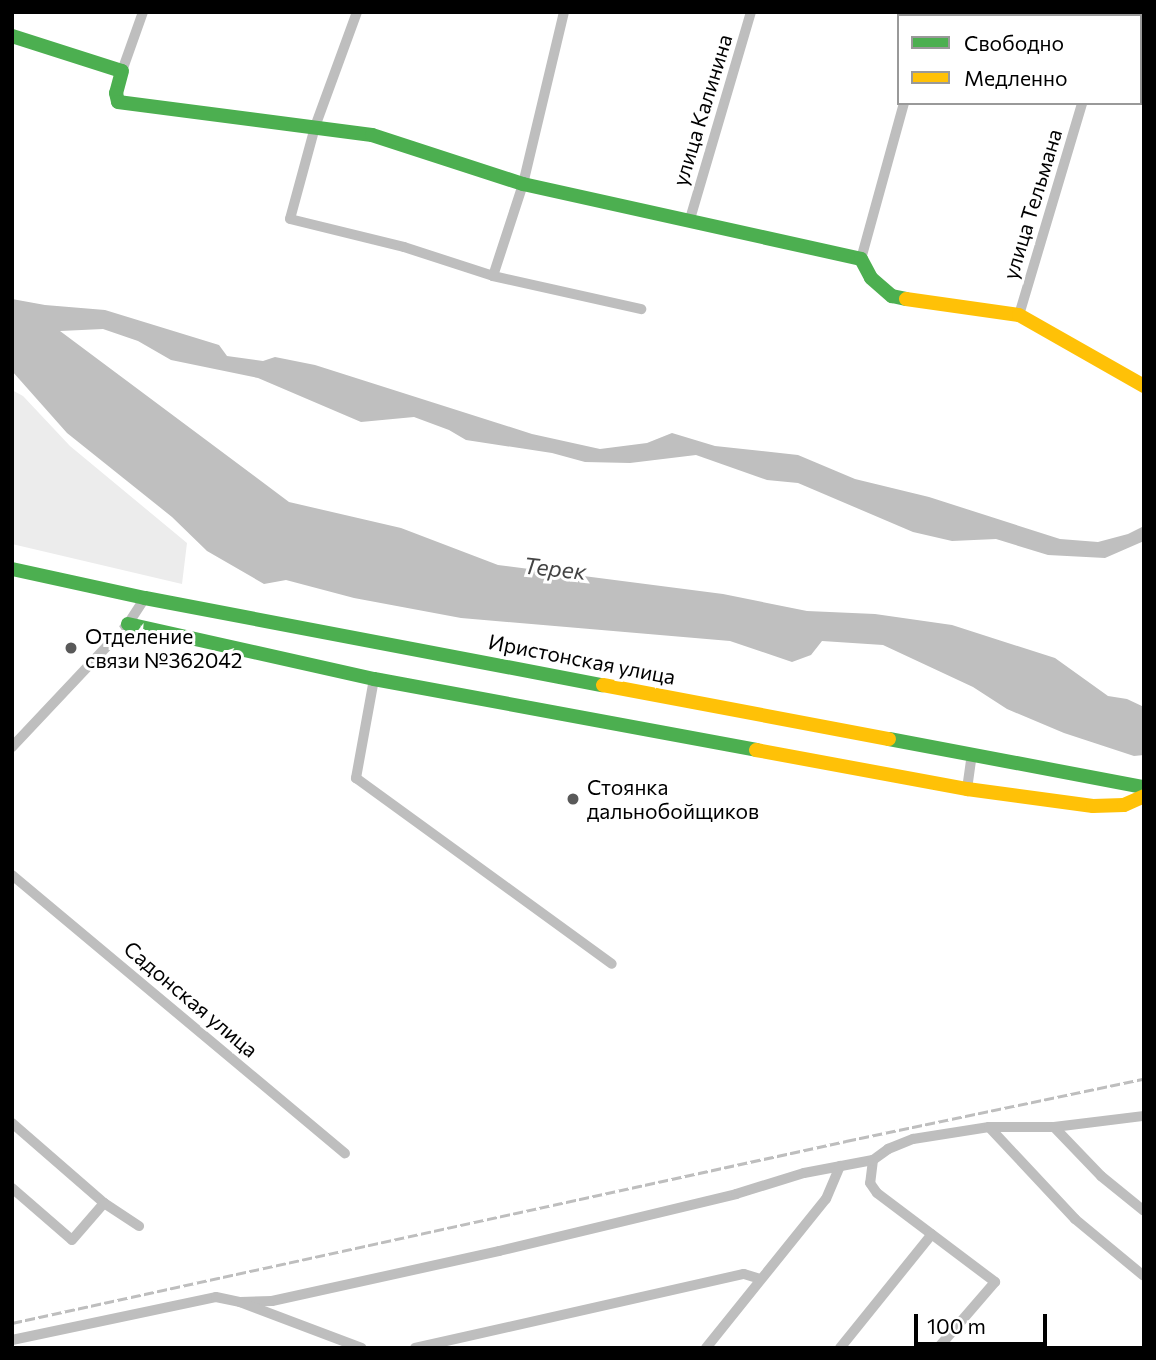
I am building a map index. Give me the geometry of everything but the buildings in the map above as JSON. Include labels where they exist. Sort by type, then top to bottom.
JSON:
[{"type":"street","points":[[143,12],[122,71],[116,93],[118,102],[372,135],[523,184],[861,259]]},
{"type":"street","points":[[357,12],[315,127],[290,219],[404,247],[493,275],[641,309]]},
{"type":"street","points":[[493,275],[523,184],[564,12]]},
{"type":"street","name":"улица Калинина","points":[[690,219],[751,12]]},
{"type":"street","points":[[12,36],[122,71]]},
{"type":"street","points":[[903,105],[861,259],[871,278],[892,296],[948,307],[1018,315],[1144,386]]},
{"type":"street","name":"улица Тельмана","points":[[1018,315],[1081,105]]},
{"type":"street","name":"Иристонская улица","points":[[12,569],[145,598],[1144,787]]},
{"type":"street","points":[[12,747],[128,624],[145,598]]},
{"type":"street","points":[[128,624],[374,679],[967,789],[1093,806],[1124,805],[1144,796]]},
{"type":"street","points":[[374,679],[356,778],[612,964]]},
{"type":"street","points":[[967,789],[972,755]]},
{"type":"street","name":"Садонская улица","points":[[12,875],[345,1153]]},
{"type":"street","points":[[240,1302],[272,1301],[499,1251],[873,1160],[888,1149],[913,1139],[989,1127],[1054,1127],[1144,1116]]},
{"type":"street","points":[[12,1123],[104,1203],[139,1226]]},
{"type":"street","points":[[989,1127],[1075,1219],[1144,1276]]},
{"type":"street","points":[[1054,1127],[1101,1176],[1144,1211]]},
{"type":"street","points":[[873,1160],[870,1184],[877,1193],[995,1282],[939,1348]]},
{"type":"street","points":[[705,1348],[826,1199],[840,1166]]},
{"type":"street","points":[[12,1188],[72,1240],[104,1203]]},
{"type":"street","points":[[840,1348],[932,1234]]},
{"type":"street","points":[[415,1348],[744,1274],[760,1279]]},
{"type":"street","points":[[12,1340],[216,1297],[240,1302],[362,1348]]},
{"type":"shaded area","points":[[12,299],[105,310],[219,345],[227,356],[263,361],[275,357],[315,365],[532,434],[600,449],[647,443],[672,433],[715,446],[798,455],[855,479],[929,497],[1060,539],[1098,542],[1128,534],[1144,526],[1144,541],[1105,558],[1048,555],[996,539],[952,541],[913,532],[798,483],[767,480],[696,455],[630,463],[585,462],[552,453],[466,440],[449,430],[414,417],[361,422],[258,378],[171,360],[138,341],[103,329],[60,331],[289,502],[401,528],[498,565],[723,594],[807,611],[875,614],[952,625],[1055,658],[1108,696],[1127,699],[1144,707],[1144,755],[1134,756],[1064,733],[1007,709],[973,687],[883,645],[822,641],[811,655],[792,662],[730,641],[461,618],[354,598],[286,580],[264,584],[207,551],[172,517],[67,433],[12,371]]},
{"type":"shaded area","points":[[12,390],[23,396],[70,446],[187,543],[182,584],[12,544]]},
{"type":"railway","points":[[12,1323],[846,1141],[1144,1079]]},
{"type":"traffic: fast","points":[[12,36],[122,71],[116,93],[118,102],[372,135],[523,184],[861,259],[871,278],[892,296],[906,299]]},
{"type":"traffic: fast","points":[[12,569],[145,598],[603,685]]},
{"type":"traffic: fast","points":[[128,624],[374,679],[756,750]]},
{"type":"traffic: fast","points":[[889,739],[1144,787]]},
{"type":"traffic: slow","points":[[906,299],[1019,315],[1144,386]]},
{"type":"traffic: slow","points":[[603,685],[889,739]]},
{"type":"traffic: slow","points":[[756,750],[967,789],[1093,806],[1124,805],[1144,796]]},
{"type":"place","name":"Отделение связи №362042","points":[[71,648]]},
{"type":"place","name":"Стоянка дальнобойщиков","points":[[573,799]]},
{"type":"water label","name":"Терек","points":[[555,568]]}]
